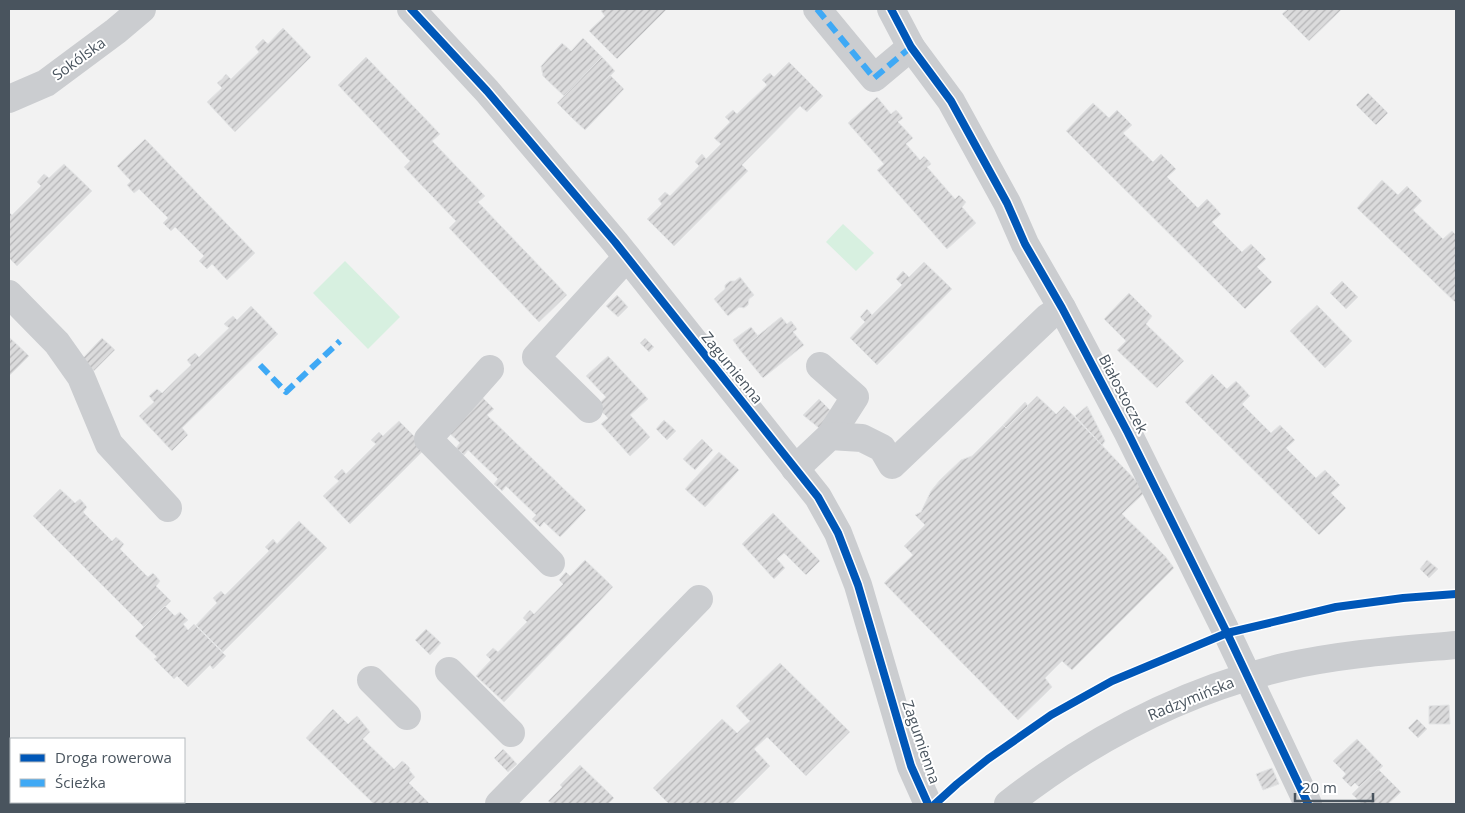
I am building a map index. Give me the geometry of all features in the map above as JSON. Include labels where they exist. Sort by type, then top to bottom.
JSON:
[{"type":"street","name":"Sokólska","points":[[9,99],[46,83],[116,32],[142,9]]},
{"type":"street","name":"Zagumienna","points":[[412,9],[487,91],[627,257],[818,497],[838,533],[858,585],[911,766],[928,804]]},
{"type":"street","points":[[817,9],[874,78],[911,47]]},
{"type":"street","name":"Białostoczek","points":[[891,9],[911,47],[951,100],[1007,203],[1025,244],[1061,306],[1128,433],[1248,676],[1308,804]]},
{"type":"street","points":[[590,409],[536,357],[627,257]]},
{"type":"street","points":[[9,294],[57,343],[80,377],[109,444],[168,508]]},
{"type":"street","points":[[830,436],[862,438],[882,448],[892,465],[1061,306]]},
{"type":"street","points":[[796,469],[830,436],[855,397],[820,366]]},
{"type":"street","points":[[490,369],[428,439],[551,563]]},
{"type":"street","points":[[499,804],[700,599]]},
{"type":"street","name":"Radzymińska","points":[[1008,804],[1069,760],[1114,733],[1153,713],[1248,676],[1285,667],[1356,655],[1456,645]]},
{"type":"street","points":[[449,671],[511,733]]},
{"type":"street","points":[[371,680],[407,716]]},
{"type":"green space","points":[[843,224],[874,253],[856,271],[826,242]]},
{"type":"green space","points":[[345,261],[400,317],[368,349],[313,293]]},
{"type":"building","points":[[603,9],[667,9],[617,59],[589,31],[605,16],[601,11]]},
{"type":"building","points":[[1288,9],[1342,9],[1309,41],[1282,14]]},
{"type":"building","points":[[283,28],[311,57],[235,132],[207,102],[222,88],[217,83],[226,74],[231,79],[259,52],[255,47],[263,39],[268,44]]},
{"type":"building","points":[[583,38],[602,57],[564,96],[543,76],[541,66],[562,43],[571,51]]},
{"type":"building","points":[[366,57],[440,134],[432,141],[485,196],[478,202],[567,295],[539,322],[449,228],[456,221],[404,167],[410,161],[338,85]]},
{"type":"building","points":[[602,57],[615,71],[570,116],[557,103]]},
{"type":"building","points":[[789,62],[823,96],[807,112],[800,106],[742,165],[748,171],[674,246],[647,219],[662,204],[658,199],[665,192],[670,196],[699,166],[695,162],[702,154],[706,159],[721,144],[714,138],[730,122],[725,117],[733,110],[737,114],[767,85],[762,80],[766,76],[770,73],[774,77]]},
{"type":"building","points":[[610,75],[624,89],[585,130],[570,116]]},
{"type":"building","points":[[1368,93],[1388,113],[1376,125],[1356,105]]},
{"type":"building","points":[[877,97],[891,114],[896,110],[903,118],[898,122],[913,138],[906,144],[920,160],[924,156],[928,160],[931,164],[927,167],[955,199],[959,195],[966,202],[962,207],[976,223],[947,249],[877,170],[884,164],[848,123]]},
{"type":"building","points":[[1093,103],[1109,118],[1117,110],[1132,125],[1123,133],[1153,162],[1161,154],[1176,169],[1167,177],[1198,208],[1207,199],[1221,214],[1212,222],[1242,252],[1251,244],[1266,259],[1257,267],[1272,282],[1245,309],[1066,131]]},
{"type":"building","points":[[145,139],[255,253],[227,280],[212,264],[207,269],[199,261],[204,256],[175,227],[171,231],[163,223],[168,218],[139,189],[134,193],[127,185],[131,181],[117,166]]},
{"type":"building","points":[[64,164],[92,191],[17,266],[9,258],[9,212],[12,215],[41,186],[37,182],[44,174],[49,178]]},
{"type":"building","points":[[1382,180],[1398,195],[1407,186],[1422,201],[1413,210],[1443,239],[1452,231],[1456,235],[1456,303],[1357,208]]},
{"type":"building","points":[[924,262],[952,289],[877,365],[850,338],[865,322],[860,317],[867,309],[872,315],[902,285],[896,279],[903,271],[909,277]]},
{"type":"building","points":[[740,277],[754,295],[749,299],[748,305],[744,308],[739,307],[728,316],[714,299],[725,289],[725,285]]},
{"type":"building","points":[[1342,281],[1358,297],[1346,309],[1330,293]]},
{"type":"building","points":[[1129,293],[1152,316],[1146,324],[1184,361],[1157,388],[1117,350],[1126,341],[1104,319]]},
{"type":"building","points":[[617,295],[628,307],[618,317],[606,306]]},
{"type":"building","points":[[1317,305],[1352,341],[1325,368],[1290,331]]},
{"type":"building","points":[[251,306],[278,334],[182,428],[188,435],[172,451],[139,416],[154,402],[149,396],[157,389],[162,393],[191,365],[187,360],[195,353],[199,357],[229,328],[224,324],[233,316],[237,320]]},
{"type":"building","points":[[781,317],[787,324],[791,321],[797,329],[793,332],[804,345],[763,378],[740,350]]},
{"type":"building","points":[[751,327],[758,336],[740,350],[733,340]]},
{"type":"building","points":[[9,337],[29,356],[9,376]]},
{"type":"building","points":[[102,338],[115,350],[94,371],[82,359]]},
{"type":"building","points":[[645,338],[654,347],[649,352],[640,343]]},
{"type":"building","points":[[608,356],[648,399],[630,415],[650,437],[630,456],[601,424],[608,418],[596,406],[606,397],[586,376]]},
{"type":"building","points":[[1212,374],[1227,389],[1236,381],[1250,396],[1242,404],[1271,433],[1280,425],[1295,440],[1286,448],[1316,478],[1325,470],[1340,485],[1331,493],[1346,508],[1319,535],[1185,402]]},
{"type":"building","points":[[478,393],[494,409],[487,415],[586,510],[560,537],[544,522],[540,527],[532,519],[536,515],[506,486],[502,491],[494,484],[498,479],[468,450],[464,455],[456,448],[460,443],[444,428]]},
{"type":"building","points":[[1037,396],[1056,414],[1064,406],[1146,491],[1122,514],[1165,556],[1174,568],[1072,670],[1062,661],[1045,678],[1052,687],[1018,720],[884,583],[913,555],[904,546],[925,525],[915,515],[921,512],[931,491],[940,480],[961,460],[972,456],[1003,425],[1006,428]]},
{"type":"building","points":[[819,399],[833,413],[819,428],[803,415]]},
{"type":"building","points":[[1025,402],[1028,406],[1006,428],[1003,425]]},
{"type":"building","points":[[1087,406],[1105,441],[1102,445],[1075,416]]},
{"type":"building","points":[[664,420],[676,431],[667,440],[656,429]]},
{"type":"building","points":[[399,421],[426,448],[350,524],[323,496],[339,481],[334,477],[342,469],[346,474],[376,444],[371,440],[379,432],[383,436]]},
{"type":"building","points":[[702,439],[713,450],[695,470],[683,459]]},
{"type":"building","points":[[719,452],[739,470],[705,507],[685,489]]},
{"type":"building","points":[[60,489],[75,503],[80,499],[87,507],[83,512],[112,541],[116,537],[124,544],[120,549],[148,577],[153,573],[160,581],[156,586],[171,601],[144,627],[33,516]]},
{"type":"building","points":[[773,513],[820,561],[806,575],[784,553],[777,559],[785,568],[774,579],[742,544]]},
{"type":"building","points":[[299,521],[327,548],[223,652],[196,625],[217,603],[213,598],[221,591],[225,595],[269,551],[265,547],[273,539],[277,544]]},
{"type":"building","points":[[585,560],[613,587],[504,702],[476,676],[491,660],[486,655],[493,648],[498,652],[527,622],[523,618],[530,610],[534,614],[563,584],[559,580],[566,572],[570,576]]},
{"type":"building","points":[[1427,560],[1438,569],[1429,578],[1420,569]]},
{"type":"building","points":[[165,606],[175,616],[180,612],[188,620],[183,624],[188,630],[194,624],[226,656],[213,669],[210,665],[188,687],[177,676],[174,679],[154,659],[157,657],[135,636]]},
{"type":"building","points":[[426,629],[441,643],[430,655],[415,640]]},
{"type":"building","points":[[780,663],[850,732],[806,776],[767,737],[754,749],[770,766],[732,804],[669,804],[653,788],[722,719],[737,733],[750,721],[736,706]]},
{"type":"building","points":[[1449,705],[1450,724],[1429,724],[1429,706]]},
{"type":"building","points":[[333,709],[348,724],[357,716],[370,732],[363,739],[394,769],[402,761],[406,764],[415,777],[409,783],[430,804],[374,804],[306,738]]},
{"type":"building","points":[[1417,719],[1427,729],[1418,738],[1408,728]]},
{"type":"building","points":[[1357,739],[1383,766],[1359,787],[1355,783],[1351,787],[1342,778],[1346,774],[1333,761]]},
{"type":"building","points":[[503,749],[517,764],[508,772],[494,758]]},
{"type":"building","points":[[580,765],[614,798],[608,804],[552,804],[548,801],[562,787],[560,785]]},
{"type":"building","points":[[1272,768],[1279,784],[1263,790],[1256,774]]},
{"type":"building","points":[[1378,769],[1401,792],[1388,804],[1362,804],[1352,794]]},
{"type":"building","points":[[167,803],[168,804],[122,804]]},
{"type":"marked path","points":[[817,9],[874,78],[911,47]]},
{"type":"marked path","points":[[260,365],[286,392],[340,341]]},
{"type":"cycle path","points":[[411,9],[487,91],[615,242],[818,497],[838,533],[858,585],[911,766],[928,804]]},
{"type":"cycle path","points":[[891,9],[911,47],[951,101],[1007,203],[1025,244],[1062,308],[1128,433],[1227,633],[1308,804]]},
{"type":"cycle path","points":[[935,804],[988,759],[1051,715],[1112,681],[1227,633],[1336,607],[1403,598],[1456,594]]}]
